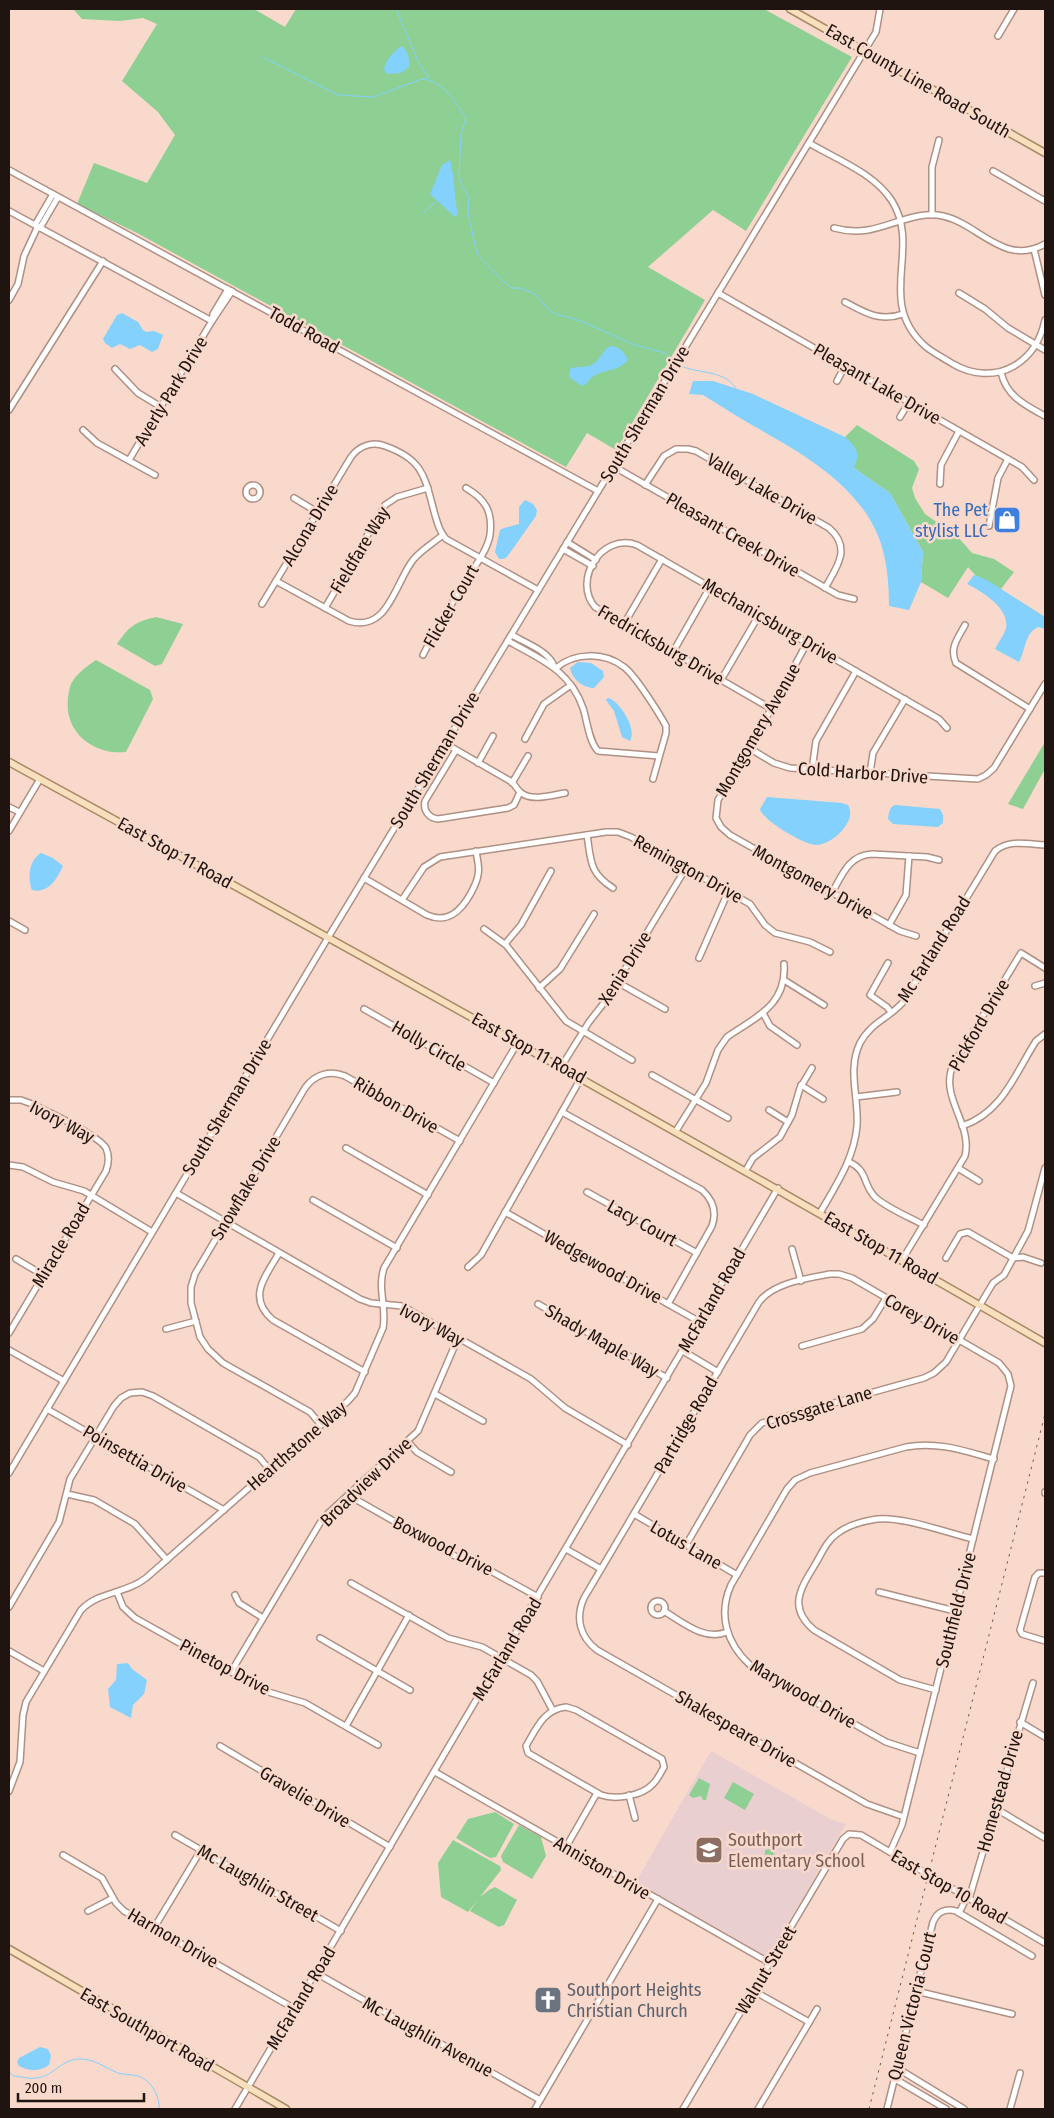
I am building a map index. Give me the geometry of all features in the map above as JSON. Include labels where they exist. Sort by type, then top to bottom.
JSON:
[{"type":"main road","name":"East County Line Road South","points":[[790,9],[1045,153]]},
{"type":"main road","name":"East Stop 11 Road","points":[[9,762],[329,936],[778,1188],[1045,1342]]},
{"type":"main road","name":"East Southport Road","points":[[9,1950],[286,2109]]},
{"type":"street","name":"South Sherman Drive","points":[[9,1473],[329,936],[876,32],[880,9]]},
{"type":"street","points":[[998,36],[1014,9]]},
{"type":"street","points":[[932,215],[932,167],[939,140]]},
{"type":"street","points":[[809,143],[872,180],[891,199],[901,222],[904,241],[899,291],[904,314],[914,335],[934,353],[971,372],[987,374],[1001,372],[1020,362],[1036,344],[1045,320]]},
{"type":"street","name":"Todd Road","points":[[9,170],[598,491]]},
{"type":"street","points":[[993,171],[1045,201]]},
{"type":"street","points":[[9,300],[18,284],[24,256],[55,195]]},
{"type":"street","points":[[9,211],[212,321]]},
{"type":"street","points":[[834,228],[861,231],[932,215],[950,218],[1004,248],[1034,249],[1045,244]]},
{"type":"street","points":[[1034,249],[1045,295]]},
{"type":"street","points":[[9,410],[103,261]]},
{"type":"street","name":"Averly Park Drive","points":[[129,460],[212,321],[213,314],[230,290]]},
{"type":"street","name":"Pleasant Lake Drive","points":[[718,293],[1022,467],[1034,480]]},
{"type":"street","points":[[958,293],[985,309],[1008,328],[1045,350]]},
{"type":"street","points":[[845,302],[876,317],[890,318],[904,314]]},
{"type":"street","points":[[837,381],[845,366]]},
{"type":"street","points":[[115,369],[138,393],[161,407]]},
{"type":"street","points":[[1001,372],[1005,386],[1011,394],[1020,402],[1045,416]]},
{"type":"street","points":[[900,417],[909,402]]},
{"type":"street","points":[[83,430],[97,443],[155,475]]},
{"type":"street","points":[[940,484],[942,462],[960,431]]},
{"type":"street","name":"Alcona Drive","points":[[262,604],[352,456],[360,448],[369,444],[380,444],[411,460],[422,471],[428,488]]},
{"type":"street","name":"Valley Lake Drive","points":[[645,485],[662,457],[670,451],[682,448],[696,451],[747,480],[829,528],[836,535],[841,546],[840,559],[825,588]]},
{"type":"street","points":[[989,526],[998,478],[1008,459]]},
{"type":"street","name":"Pleasant Creek Drive","points":[[613,466],[825,588],[838,595],[854,599]]},
{"type":"street","points":[[428,488],[438,526],[443,536],[452,543],[538,590]]},
{"type":"street","name":"Fieldfare Way","points":[[325,608],[348,566],[387,503],[397,496],[428,488]]},
{"type":"street","name":"Flicker Court","points":[[422,655],[479,558],[489,536],[489,512],[481,498],[466,488]]},
{"type":"street","points":[[294,498],[317,512]]},
{"type":"street","points":[[276,581],[349,621],[364,623],[373,621],[382,614],[413,560],[443,536]]},
{"type":"street","points":[[567,542],[596,560]]},
{"type":"street","name":"Mechanicsburg Drive","points":[[593,566],[606,548],[622,542],[637,545],[939,718],[947,728]]},
{"type":"street","points":[[563,548],[593,566]]},
{"type":"street","points":[[624,624],[662,559]]},
{"type":"street","name":"Fredricksburg Drive","points":[[593,566],[586,584],[591,602],[596,608],[770,708]]},
{"type":"street","points":[[673,652],[710,587]]},
{"type":"street","points":[[721,680],[759,615]]},
{"type":"street","points":[[965,625],[952,648],[952,655],[956,663],[1030,709],[1045,684]]},
{"type":"street","points":[[512,635],[545,654],[552,660],[555,667],[571,685],[581,703],[593,742],[598,751],[659,756]]},
{"type":"street","points":[[508,641],[555,667]]},
{"type":"street","name":"Montgomery Avenue","points":[[717,819],[716,809],[719,797],[749,748],[807,643]]},
{"type":"street","points":[[555,667],[568,660],[588,656],[612,660],[628,669],[665,725],[666,731],[653,779]]},
{"type":"street","points":[[812,770],[813,751],[816,740],[856,671]]},
{"type":"street","points":[[525,739],[546,702],[571,685]]},
{"type":"street","points":[[870,773],[873,753],[905,699]]},
{"type":"street","name":"Cold Harbor Drive","points":[[749,748],[778,765],[812,770],[972,780],[982,778],[994,768],[1030,709]]},
{"type":"street","points":[[478,763],[493,736]]},
{"type":"street","points":[[446,744],[512,783],[520,792],[536,797],[565,793]]},
{"type":"street","points":[[456,750],[425,802],[428,814],[438,819],[508,808],[514,805],[520,792]]},
{"type":"street","points":[[512,783],[528,756]]},
{"type":"street","points":[[9,831],[40,779]]},
{"type":"street","points":[[9,807],[19,812]]},
{"type":"street","name":"Montgomery Drive","points":[[717,819],[721,827],[728,834],[889,925],[904,933],[916,936]]},
{"type":"street","name":"Remington Drive","points":[[402,900],[420,871],[431,860],[440,857],[606,832],[624,834],[752,906],[773,932],[810,942],[830,952]]},
{"type":"street","points":[[587,835],[594,871],[602,881],[613,888]]},
{"type":"street","name":"Mc Farland Road","points":[[820,1213],[849,1162],[856,1133],[856,1097],[853,1073],[858,1048],[871,1027],[891,1012],[906,997],[990,858],[999,848],[1014,843],[1045,845]]},
{"type":"street","points":[[364,878],[426,915],[437,918],[452,915],[465,904],[478,876],[476,851]]},
{"type":"street","points":[[832,893],[848,866],[860,856],[872,854],[927,857],[939,860]]},
{"type":"street","points":[[889,925],[906,895],[909,856]]},
{"type":"street","name":"Xenia Drive","points":[[561,1067],[582,1032],[617,982],[686,868]]},
{"type":"street","points":[[505,944],[521,926],[552,871]]},
{"type":"street","points":[[699,958],[728,892]]},
{"type":"street","points":[[539,988],[560,969],[594,914]]},
{"type":"street","points":[[9,921],[26,930]]},
{"type":"street","points":[[484,930],[505,944],[566,1021],[632,1060]]},
{"type":"street","name":"Pickford Drive","points":[[902,1260],[964,1158],[966,1146],[962,1126],[949,1091],[950,1071],[1021,954],[1045,968]]},
{"type":"street","points":[[888,963],[870,995],[891,1012]]},
{"type":"street","points":[[676,1131],[708,1079],[722,1043],[727,1037],[763,1013],[777,998],[784,980],[784,964]]},
{"type":"street","points":[[784,980],[824,1005]]},
{"type":"street","points":[[617,982],[665,1009]]},
{"type":"street","points":[[1035,986],[1045,982]]},
{"type":"street","name":"Holly Circle","points":[[364,1009],[494,1083]]},
{"type":"street","points":[[763,1013],[770,1026],[797,1045]]},
{"type":"street","points":[[962,1126],[982,1118],[995,1106],[1036,1041],[1045,1034]]},
{"type":"street","name":"Hearthstone Way","points":[[9,1790],[10,1783],[22,1756],[24,1706],[82,1610],[96,1599],[138,1584],[270,1470],[283,1455],[321,1425],[351,1398],[358,1388],[383,1328],[385,1317],[381,1284],[382,1274],[518,1042]]},
{"type":"street","points":[[746,1170],[753,1158],[780,1137],[792,1115],[801,1085],[812,1068]]},
{"type":"street","name":"Ribbon Drive","points":[[331,1073],[345,1076],[460,1142]]},
{"type":"street","name":"Snowflake Drive","points":[[321,1425],[310,1412],[216,1358],[202,1340],[191,1299],[192,1281],[308,1085],[318,1076],[331,1073]]},
{"type":"street","points":[[652,1075],[728,1118]]},
{"type":"street","points":[[468,1267],[480,1257],[581,1078]]},
{"type":"street","points":[[801,1085],[823,1099]]},
{"type":"street","points":[[856,1097],[897,1092]]},
{"type":"street","name":"Ivory Way","points":[[9,1100],[28,1102],[79,1129],[102,1144],[108,1155]]},
{"type":"street","points":[[769,1110],[788,1122]]},
{"type":"street","points":[[562,1112],[706,1193],[713,1205],[714,1217],[712,1226],[668,1304]]},
{"type":"street","points":[[346,1148],[428,1195]]},
{"type":"street","name":"Miracle Road","points":[[9,1333],[107,1168],[108,1155]]},
{"type":"street","points":[[849,1162],[861,1170],[868,1186],[877,1198],[924,1225]]},
{"type":"street","points":[[9,1165],[23,1167],[50,1181],[81,1190],[152,1232]]},
{"type":"street","points":[[958,1168],[979,1181]]},
{"type":"street","name":"Crossgate Lane","points":[[686,1545],[750,1435],[758,1426],[769,1420],[927,1377],[942,1367],[993,1283],[1003,1276],[1029,1228],[1045,1168]]},
{"type":"street","name":"McFarland Road","points":[[235,2109],[778,1188]]},
{"type":"street","name":"Lacy Court","points":[[587,1192],[696,1253]]},
{"type":"street","name":"Ivory Way","points":[[176,1193],[363,1300],[402,1306],[531,1380],[565,1408],[628,1445]]},
{"type":"street","points":[[313,1200],[396,1248]]},
{"type":"street","name":"Wedgewood Drive","points":[[505,1212],[700,1322]]},
{"type":"street","points":[[946,1258],[960,1234],[969,1232],[1013,1258],[1024,1257],[1041,1263]]},
{"type":"street","points":[[792,1249],[801,1281]]},
{"type":"street","points":[[279,1253],[260,1290],[260,1302],[268,1316],[365,1372]]},
{"type":"street","points":[[16,1259],[43,1276]]},
{"type":"street","name":"Partridge Road","points":[[580,1627],[579,1617],[582,1604],[763,1297],[778,1287],[828,1274],[839,1274]]},
{"type":"street","name":"Corey Drive","points":[[839,1274],[852,1278],[1004,1367]]},
{"type":"street","points":[[802,1346],[862,1329],[873,1319],[886,1298]]},
{"type":"street","name":"Shady Maple Way","points":[[538,1304],[667,1378]]},
{"type":"street","points":[[166,1328],[196,1321]]},
{"type":"street","name":"Broadview Drive","points":[[231,1672],[320,1523],[328,1513],[408,1442],[420,1429],[458,1338]]},
{"type":"street","points":[[9,1350],[64,1381]]},
{"type":"street","points":[[683,1351],[718,1372]]},
{"type":"street","name":"Southfield Drive","points":[[890,1852],[904,1817],[1011,1391],[1009,1378],[1004,1367]]},
{"type":"street","points":[[9,1607],[60,1520],[72,1477],[115,1404],[130,1394],[142,1392],[154,1396],[259,1456],[270,1470]]},
{"type":"street","points":[[434,1394],[483,1421]]},
{"type":"street","name":"Poinsettia Drive","points":[[47,1409],[224,1510]]},
{"type":"street","points":[[408,1442],[417,1452],[451,1472]]},
{"type":"street","name":"Marywood Drive","points":[[920,1753],[886,1742],[753,1667],[736,1651],[727,1632],[724,1616],[726,1601],[737,1575],[787,1489],[795,1480],[804,1475],[906,1446],[920,1444],[942,1446],[994,1459]]},
{"type":"street","points":[[66,1494],[94,1500],[135,1524],[167,1560]]},
{"type":"street","name":"Boxwood Drive","points":[[348,1495],[455,1556],[489,1570],[538,1597]]},
{"type":"street","name":"Lotus Lane","points":[[634,1514],[737,1575]]},
{"type":"street","points":[[936,1690],[908,1683],[897,1678],[814,1630],[805,1622],[799,1608],[798,1599],[801,1589],[828,1543],[845,1528],[874,1520],[892,1519],[973,1539]]},
{"type":"street","points":[[566,1549],[601,1570]]},
{"type":"street","points":[[1045,1573],[1038,1573],[1035,1577],[1020,1632],[1045,1641]]},
{"type":"street","points":[[351,1583],[451,1639],[482,1647],[532,1676],[553,1710]]},
{"type":"street","name":"Pinetop Drive","points":[[117,1592],[121,1604],[130,1614],[265,1691],[302,1702],[378,1745]]},
{"type":"street","points":[[879,1592],[955,1611]]},
{"type":"street","points":[[235,1595],[239,1604],[263,1618]]},
{"type":"street","points":[[664,1611],[700,1633],[714,1635],[727,1632]]},
{"type":"street","points":[[346,1726],[409,1616]]},
{"type":"street","name":"Shakespeare Drive","points":[[580,1627],[587,1641],[597,1650],[867,1804],[904,1817]]},
{"type":"street","points":[[320,1638],[410,1690]]},
{"type":"street","points":[[9,1651],[44,1671]]},
{"type":"street","name":"Homestead Drive","points":[[968,1898],[1033,1683]]},
{"type":"street","points":[[566,1707],[576,1710],[662,1759],[664,1767],[653,1785],[629,1795],[609,1798],[526,1750],[526,1746],[540,1722],[553,1710],[566,1707]]},
{"type":"street","points":[[1020,1722],[1045,1737]]},
{"type":"street","name":"Gravelie Drive","points":[[220,1746],[390,1847]]},
{"type":"street","name":"Anniston Drive","points":[[435,1772],[770,1963]]},
{"type":"street","points":[[566,1847],[597,1792]]},
{"type":"street","points":[[629,1795],[635,1818]]},
{"type":"street","points":[[995,1808],[1045,1838]]},
{"type":"street","name":"East Stop 10 Road","points":[[851,1833],[861,1835],[1045,1943]]},
{"type":"street","name":"Walnut Street","points":[[685,2109],[843,1839],[851,1833]]},
{"type":"street","name":"Mc Laughlin Street","points":[[175,1835],[341,1931]]},
{"type":"street","points":[[154,1928],[201,1850]]},
{"type":"street","name":"Harmon Drive","points":[[63,1855],[100,1876],[113,1898],[124,1911],[294,2009]]},
{"type":"street","points":[[88,1911],[113,1898]]},
{"type":"street","points":[[968,1898],[959,1913],[1032,1956]]},
{"type":"street","points":[[535,2109],[658,1899]]},
{"type":"street","name":"Queen Victoria Court","points":[[887,2109],[935,1918],[941,1912],[947,1910],[959,1913]]},
{"type":"street","name":"Mc Laughlin Avenue","points":[[316,1973],[540,2100]]},
{"type":"street","points":[[754,1991],[809,2022]]},
{"type":"street","points":[[916,1991],[1012,2014]]},
{"type":"street","points":[[758,2109],[817,2009]]},
{"type":"street","points":[[897,2068],[964,2109]]},
{"type":"street","points":[[1010,2109],[1020,2073]]},
{"type":"street","points":[[895,2079],[946,2109]]},
{"type":"shaded area","points":[[711,1751],[832,1820],[846,1824],[771,1952],[766,1956],[636,1882]]},
{"type":"green space","points":[[73,9],[254,9],[285,27],[296,9],[764,9],[852,57],[746,231],[713,210],[648,267],[705,300],[616,450],[587,433],[566,467],[137,233],[77,204],[94,163],[147,183],[175,135],[158,112],[122,81],[157,24],[143,18],[120,21],[82,19]]},
{"type":"green space","points":[[857,425],[914,461],[919,469],[912,488],[915,498],[925,514],[957,536],[972,553],[994,559],[1014,572],[1001,589],[976,576],[968,567],[948,598],[921,582],[923,552],[890,493],[854,468],[845,437]]},
{"type":"green space","points":[[156,617],[183,624],[162,664],[155,666],[117,644],[133,626]]},
{"type":"green space","points":[[96,660],[150,690],[153,699],[126,752],[106,751],[88,743],[75,730],[71,721],[68,711],[68,694],[71,684],[79,673]]},
{"type":"green space","points":[[1045,742],[1045,769],[1023,809],[1008,804]]},
{"type":"green space","points":[[699,1778],[710,1784],[706,1800],[703,1800],[701,1796],[693,1798],[689,1795]]},
{"type":"green space","points":[[733,1782],[754,1794],[745,1810],[724,1798]]},
{"type":"green space","points":[[495,1812],[514,1824],[496,1857],[490,1858],[456,1838],[468,1819]]},
{"type":"green space","points":[[519,1825],[541,1837],[546,1856],[532,1879],[503,1862],[501,1856]]},
{"type":"green space","points":[[453,1840],[500,1866],[501,1870],[480,1897],[495,1887],[517,1900],[504,1925],[499,1927],[470,1911],[477,1901],[468,1912],[441,1897],[438,1863]]},
{"type":"green space","points":[[769,1849],[776,1855],[777,1862],[766,1869],[762,1861],[765,1856],[765,1850]]},
{"type":"water","points":[[400,47],[403,47],[407,54],[409,67],[401,73],[387,74],[384,70],[386,63]]},
{"type":"water","points":[[450,160],[458,214],[455,217],[430,194],[442,165]]},
{"type":"water","points":[[122,313],[138,322],[146,332],[154,331],[163,335],[158,349],[152,352],[140,345],[130,349],[120,344],[112,348],[105,343],[103,339],[117,315]]},
{"type":"water","points":[[610,346],[618,348],[625,354],[628,360],[624,364],[595,375],[582,386],[569,377],[570,369],[593,364]]},
{"type":"water","points":[[693,381],[713,381],[753,394],[845,437],[852,444],[857,454],[854,468],[890,493],[923,552],[921,582],[909,610],[889,606],[889,589],[884,554],[879,538],[857,501],[826,471],[808,458],[703,395],[689,394]]},
{"type":"water","points":[[525,500],[533,504],[537,510],[536,516],[507,557],[499,559],[495,552],[500,530],[519,524],[519,507]]},
{"type":"water","points":[[974,575],[987,580],[1045,617],[1045,629],[1038,627],[1033,630],[1019,662],[995,649],[1005,631],[1006,621],[1004,614],[993,601],[967,584]]},
{"type":"water","points":[[578,662],[591,663],[603,671],[604,677],[594,688],[582,685],[573,676],[570,668]]},
{"type":"water","points":[[608,698],[617,704],[626,716],[632,736],[630,741],[622,737],[614,711],[606,700]]},
{"type":"water","points":[[767,797],[842,803],[848,805],[850,811],[849,818],[842,831],[836,837],[822,844],[810,844],[784,831],[762,814],[760,809]]},
{"type":"water","points":[[895,805],[940,809],[943,815],[943,823],[938,827],[893,824],[888,819],[890,809]]},
{"type":"water","points":[[41,853],[53,858],[63,866],[58,876],[47,888],[38,891],[31,888],[30,869],[34,860]]},
{"type":"water","points":[[128,1663],[132,1669],[147,1680],[144,1694],[133,1705],[131,1718],[110,1707],[108,1689],[116,1680],[117,1664]]},
{"type":"water","points":[[40,2047],[48,2049],[51,2056],[49,2065],[42,2069],[34,2070],[19,2066],[17,2062],[19,2058]]},
{"type":"waterway","points":[[396,9],[418,61],[429,78]]},
{"type":"waterway","points":[[263,57],[338,95],[373,97],[422,79],[430,80],[443,88],[466,118],[461,134],[459,175],[462,186],[469,198],[468,213],[477,254],[503,281],[512,288],[521,288],[535,294],[550,311],[581,321],[635,345],[665,353],[673,362]]},
{"type":"waterway","points":[[422,214],[437,201]]},
{"type":"waterway","points":[[677,364],[692,370],[724,377],[736,388]]},
{"type":"waterway","points":[[9,2071],[16,2076],[40,2077],[47,2075],[70,2061],[78,2059],[89,2060],[118,2073],[143,2078],[154,2089],[159,2109]]},
{"type":"railway","points":[[869,2109],[1045,1414]]},
{"type":"place","name":"The Pet stylist LLC","points":[[1007,520]]},
{"type":"place","name":"Southport Elementary School","points":[[709,1850]]},
{"type":"place","name":"Southport Heights Christian Church","points":[[548,2000]]}]
